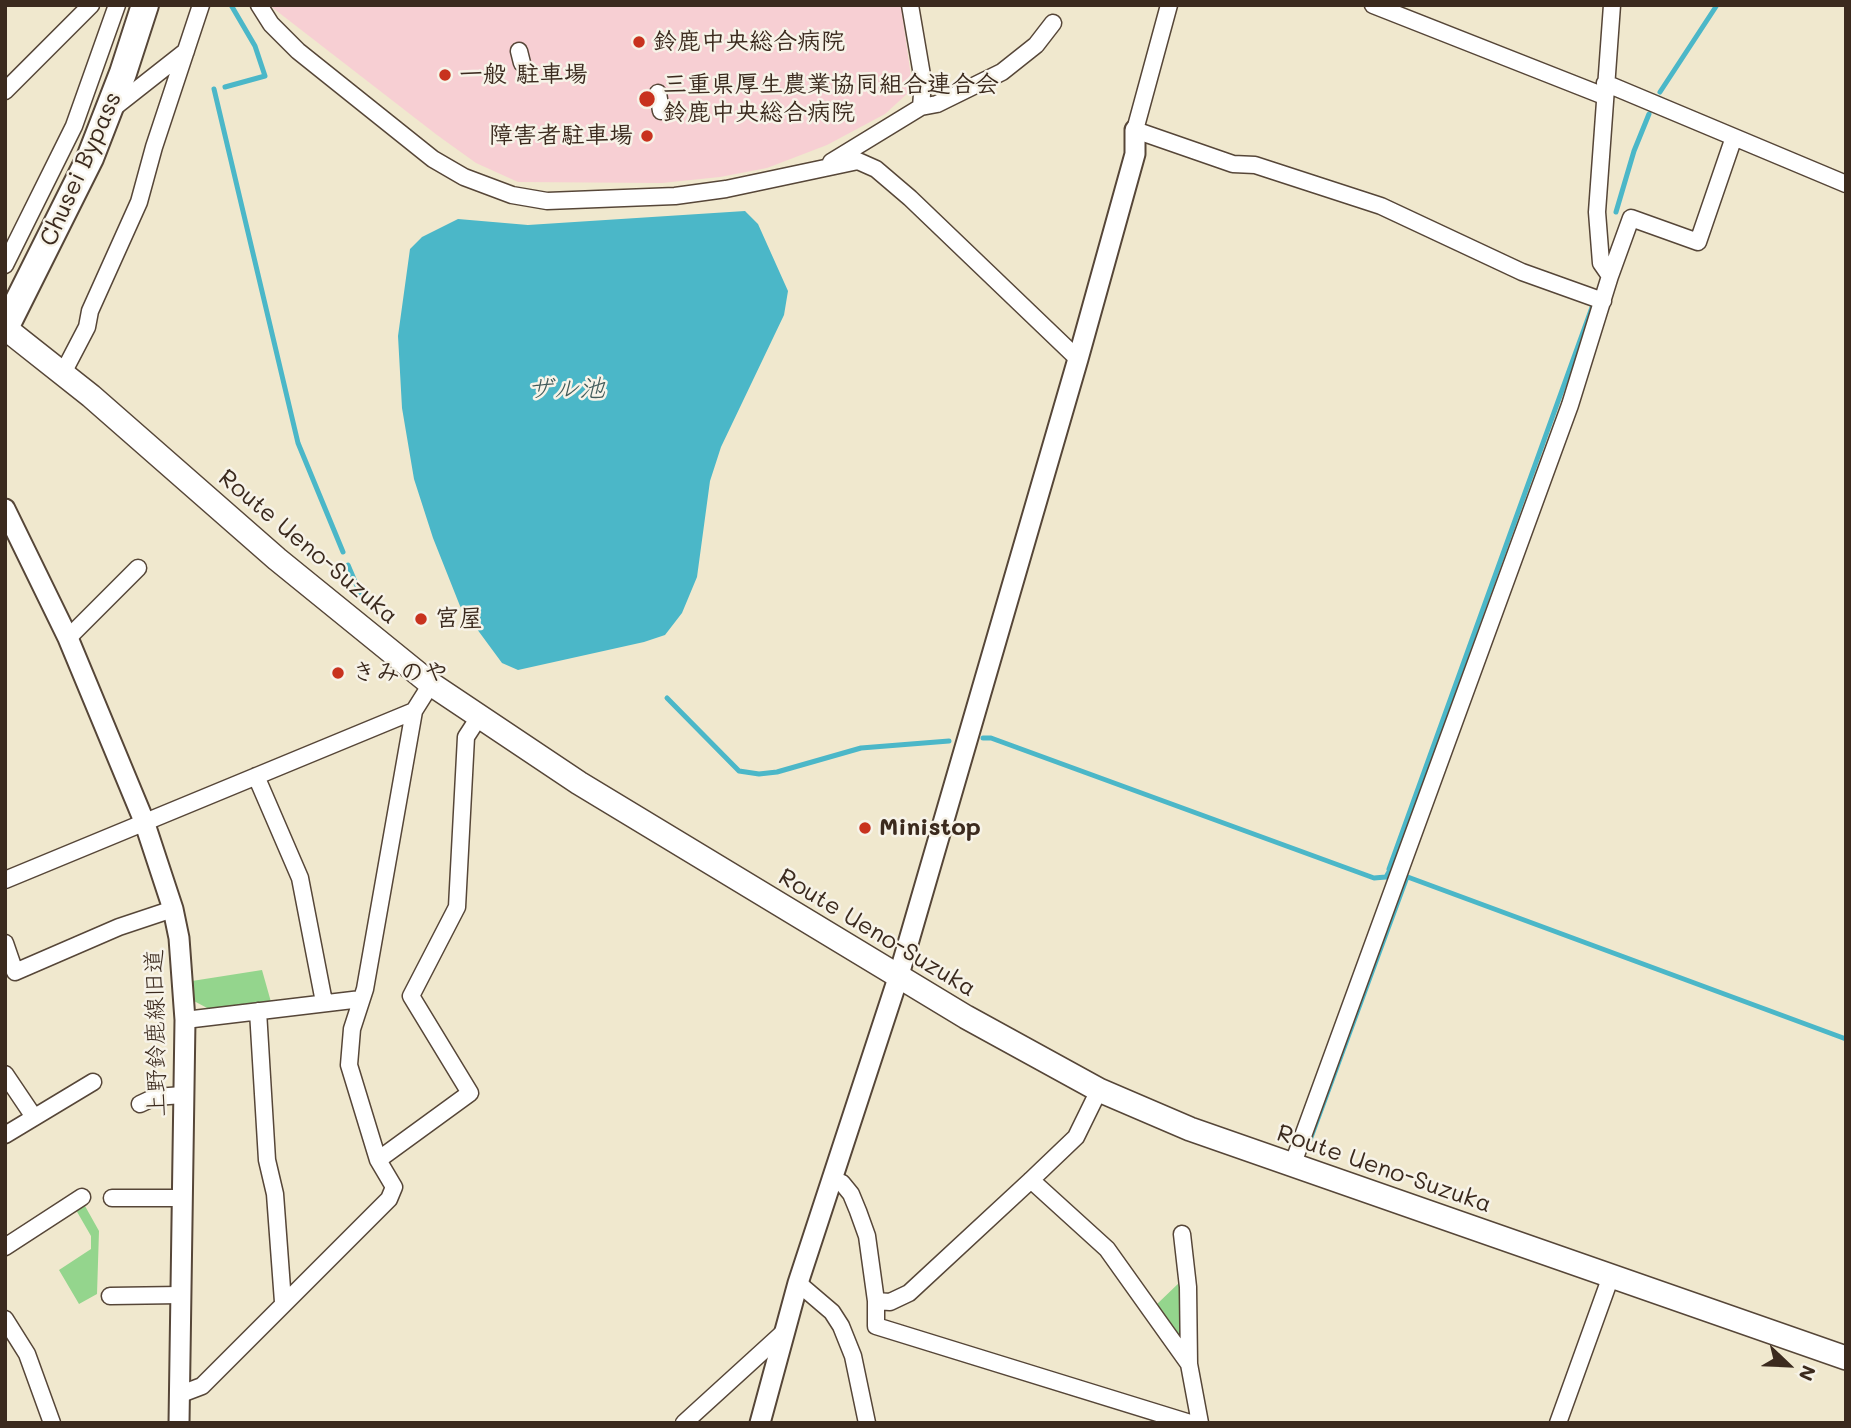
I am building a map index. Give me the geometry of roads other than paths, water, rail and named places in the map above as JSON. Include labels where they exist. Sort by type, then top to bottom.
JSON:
[{"type":"highway","name":"Chusei Bypass","points":[[5,328],[90,158],[145,5]]},
{"type":"main road","name":"Route Ueno-Suzuka","points":[[5,328],[63,373],[277,559],[431,684],[579,783],[898,978],[1099,1090],[1190,1129],[1846,1358]]},
{"type":"street","points":[[5,91],[91,5]]},
{"type":"street","points":[[5,265],[74,126],[117,5]]},
{"type":"street","points":[[63,373],[87,327],[90,311],[139,202],[201,5]]},
{"type":"street","points":[[259,5],[271,24],[298,51],[433,159],[464,177],[512,195],[548,201],[675,197],[858,161],[876,169],[1078,359]]},
{"type":"street","points":[[909,5],[923,81],[921,107]]},
{"type":"street","points":[[760,1423],[798,1283],[898,978],[1078,359],[1135,154],[1135,130],[1169,5]]},
{"type":"street","points":[[1373,5],[1734,137],[1846,184]]},
{"type":"street","points":[[1610,276],[1601,262],[1597,212],[1612,5]]},
{"type":"street","points":[[823,166],[921,107],[937,104],[1002,72],[1036,45],[1053,23]]},
{"type":"street","points":[[108,113],[186,51]]},
{"type":"street","points":[[658,93],[661,111]]},
{"type":"street","points":[[1135,130],[1233,164],[1255,165],[1381,206],[1522,272],[1602,300]]},
{"type":"street","points":[[1292,1166],[1565,418],[1631,218],[1644,220],[1699,242],[1734,137]]},
{"type":"street","name":"上野鈴鹿線旧道","points":[[5,509],[68,638],[144,821],[173,909],[179,938],[185,1020],[179,1423]]},
{"type":"street","points":[[68,638],[138,568]]},
{"type":"street","points":[[181,1394],[202,1386],[389,1199],[394,1187],[377,1160],[349,1065],[352,1029],[361,999],[414,711],[431,684]]},
{"type":"street","points":[[5,880],[414,711]]},
{"type":"street","points":[[377,1160],[470,1093],[411,996],[457,907],[466,737],[478,717]]},
{"type":"street","points":[[256,776],[300,878],[324,1002]]},
{"type":"street","points":[[5,943],[15,972],[119,927],[173,909]]},
{"type":"street","points":[[185,1020],[361,999]]},
{"type":"street","points":[[258,1011],[267,1160],[275,1194],[284,1302]]},
{"type":"street","points":[[5,1074],[34,1117]]},
{"type":"street","points":[[5,1135],[93,1082]]},
{"type":"street","points":[[876,1301],[890,1302],[909,1293],[1031,1180],[1076,1137],[1099,1090]]},
{"type":"street","points":[[140,1104],[155,1097],[183,1095]]},
{"type":"street","points":[[831,1179],[842,1183],[851,1194],[867,1237],[876,1301],[876,1326],[1190,1423]]},
{"type":"street","points":[[1031,1180],[1107,1249],[1189,1364]]},
{"type":"street","points":[[5,1247],[82,1197]]},
{"type":"street","points":[[112,1198],[183,1198]]},
{"type":"street","points":[[1182,1234],[1188,1287],[1189,1364],[1200,1423]]},
{"type":"street","points":[[1558,1423],[1611,1276]]},
{"type":"street","points":[[798,1283],[832,1312],[841,1326],[853,1356],[867,1423]]},
{"type":"street","points":[[110,1296],[181,1295]]},
{"type":"street","points":[[5,1319],[27,1354],[52,1423]]},
{"type":"street","points":[[684,1423],[785,1331]]},
{"type":"water","name":"ザル池","points":[[745,211],[758,224],[788,291],[784,315],[721,447],[710,481],[697,577],[682,613],[665,635],[644,642],[518,670],[502,663],[460,606],[433,538],[414,479],[402,408],[398,336],[410,249],[422,237],[458,219],[528,225]]},
{"type":"waterway","points":[[225,87],[265,76],[255,46],[231,5]]},
{"type":"waterway","points":[[1660,92],[1717,5]]},
{"type":"waterway","points":[[214,89],[298,443],[343,552]]},
{"type":"waterway","points":[[1616,212],[1634,151],[1649,114]]},
{"type":"waterway","points":[[1389,869],[1595,299]]},
{"type":"waterway","points":[[348,565],[362,598]]},
{"type":"waterway","points":[[667,698],[739,771],[759,774],[777,772],[861,748],[949,741]]},
{"type":"waterway","points":[[983,738],[991,738],[1374,878],[1386,877],[1390,870]]},
{"type":"waterway","points":[[1405,876],[1846,1039]]},
{"type":"waterway","points":[[1310,1140],[1407,877]]},
{"type":"place","name":"鈴鹿中央総合病院","points":[[639,42]]},
{"type":"place","name":"一般 駐車場","points":[[445,75]]},
{"type":"place","name":"三重県厚生農業協同組合連合会 鈴鹿中央総合病院","points":[[647,99]]},
{"type":"place","name":"障害者駐車場","points":[[647,136]]},
{"type":"place","name":"宮屋","points":[[421,619]]},
{"type":"place","name":"きみのや","points":[[338,673]]},
{"type":"place","name":"Ministop","points":[[865,828]]}]
